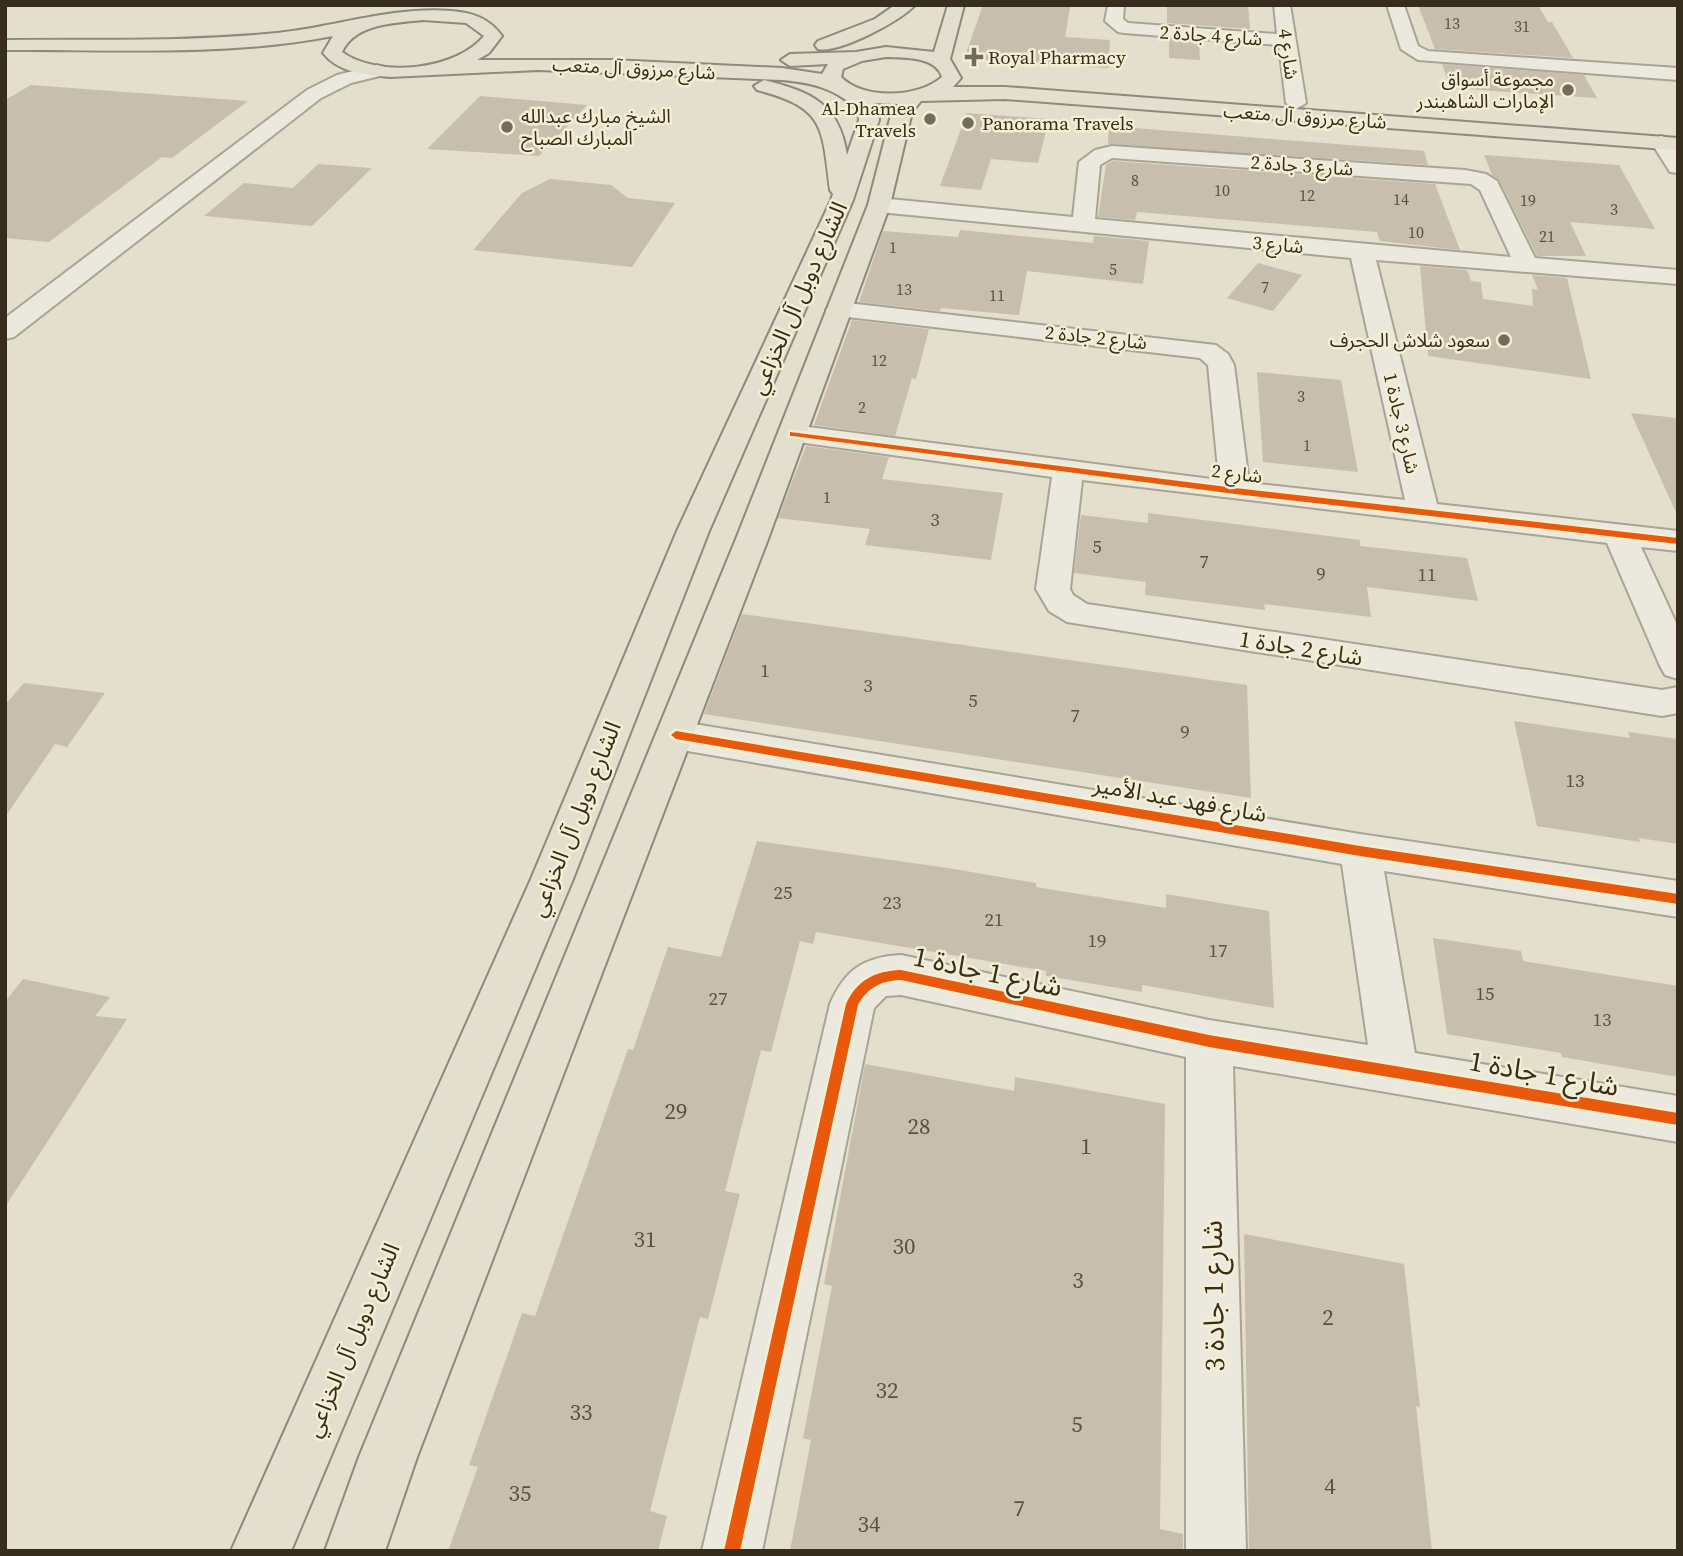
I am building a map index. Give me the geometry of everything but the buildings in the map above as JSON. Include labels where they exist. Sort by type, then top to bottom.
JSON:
[{"type":"main road","points":[[777,54],[823,45],[853,35],[897,14],[907,5]]},
{"type":"main road","points":[[853,72],[900,42],[911,29],[922,5]]},
{"type":"main road","points":[[944,65],[957,5]]},
{"type":"main road","points":[[5,45],[262,39],[317,34],[414,16],[451,16],[481,23],[505,42]]},
{"type":"main road","points":[[336,58],[334,43],[346,33],[367,24]]},
{"type":"main road","points":[[5,56],[216,53],[290,48],[312,49],[354,67],[377,71],[427,69],[476,55],[489,45],[505,42]]},
{"type":"main road","name":"شارع مرزوق آل متعب","points":[[505,42],[789,60],[853,72],[887,98],[923,94],[1005,93],[1545,127]]},
{"type":"main road","name":"شارع مرزوق آل متعب","points":[[427,69],[523,62],[806,77],[853,72],[901,52],[1004,81],[1296,103],[1672,139]]},
{"type":"main road","points":[[709,57],[757,55]]},
{"type":"main road","name":"الشارع دوبل آل الخزاعي","points":[[261,1551],[552,878],[693,531],[861,203],[902,111],[923,94],[941,88],[952,78],[944,65]]},
{"type":"main road","points":[[623,66],[747,82],[793,94],[810,103],[822,112],[832,127],[861,203]]},
{"type":"main road","name":"الشارع دوبل آل الخزاعي","points":[[355,1551],[388,1457],[676,735],[839,310],[861,203],[869,120],[868,108],[853,72]]},
{"type":"main road","points":[[693,531],[701,542],[713,547],[726,547],[752,539]]},
{"type":"main road","points":[[670,585],[685,580],[710,579],[731,592]]},
{"type":"street","name":"شارع 4 جادة 2","points":[[1116,5],[1114,21],[1133,36],[1286,40]]},
{"type":"street","name":"شارع 4","points":[[1282,5],[1296,103]]},
{"type":"street","points":[[1395,5],[1410,49],[1424,56],[1678,74]]},
{"type":"street","points":[[17,295],[336,58]]},
{"type":"street","points":[[5,331],[314,94],[344,79],[377,71]]},
{"type":"street","points":[[1672,139],[1678,167]]},
{"type":"street","name":"شارع 3 جادة 2","points":[[1083,226],[1090,162],[1102,154],[1112,152],[1465,176],[1478,179],[1489,186],[1527,266]]},
{"type":"street","name":"شارع 3","points":[[861,203],[1362,252],[1678,277]]},
{"type":"street","name":"شارع 3 جادة 1","points":[[1362,252],[1423,512]]},
{"type":"street","name":"شارع 2 جادة 2","points":[[839,310],[1207,351],[1219,360],[1220,365],[1235,491]]},
{"type":"street","name":"شارع 2","points":[[793,434],[1068,471],[1678,541]]},
{"type":"street","name":"شارع 2 جادة 1","points":[[1068,471],[1053,589],[1061,603],[1079,614],[1662,703],[1678,701]]},
{"type":"street","points":[[1619,534],[1678,666]]},
{"type":"street","name":"شارع فهد عبد الأمير","points":[[676,735],[1360,851],[1678,899]]},
{"type":"street","points":[[1360,851],[1395,1071]]},
{"type":"street","name":"شارع 1 جادة 1","points":[[732,1551],[852,1004],[858,990],[870,980],[885,975],[901,975],[1209,1041],[1678,1119]]},
{"type":"street","name":"شارع 1 جادة 3","points":[[1209,1041],[1216,1551]]},
{"type":"cycle path","points":[[793,434],[1235,491],[1678,541]]},
{"type":"cycle path","points":[[676,735],[1360,851],[1678,899]]},
{"type":"cycle path","points":[[732,1551],[852,1004],[860,990],[871,981],[885,976],[901,975],[1209,1041],[1678,1119]]},
{"type":"place","name":"Royal Pharmacy","points":[[974,57]]},
{"type":"place","name":"مجموعة أسواق الإمارات الشاهبندر","points":[[1568,90]]},
{"type":"place","name":"Al-Dhamea Travels","points":[[930,119]]},
{"type":"place","name":"Panorama Travels","points":[[968,123]]},
{"type":"place","name":"الشيخ مبارك عبدالله المبارك الصباح","points":[[507,127]]},
{"type":"place","name":"سعود شلاش الحجرف","points":[[1504,340]]}]
